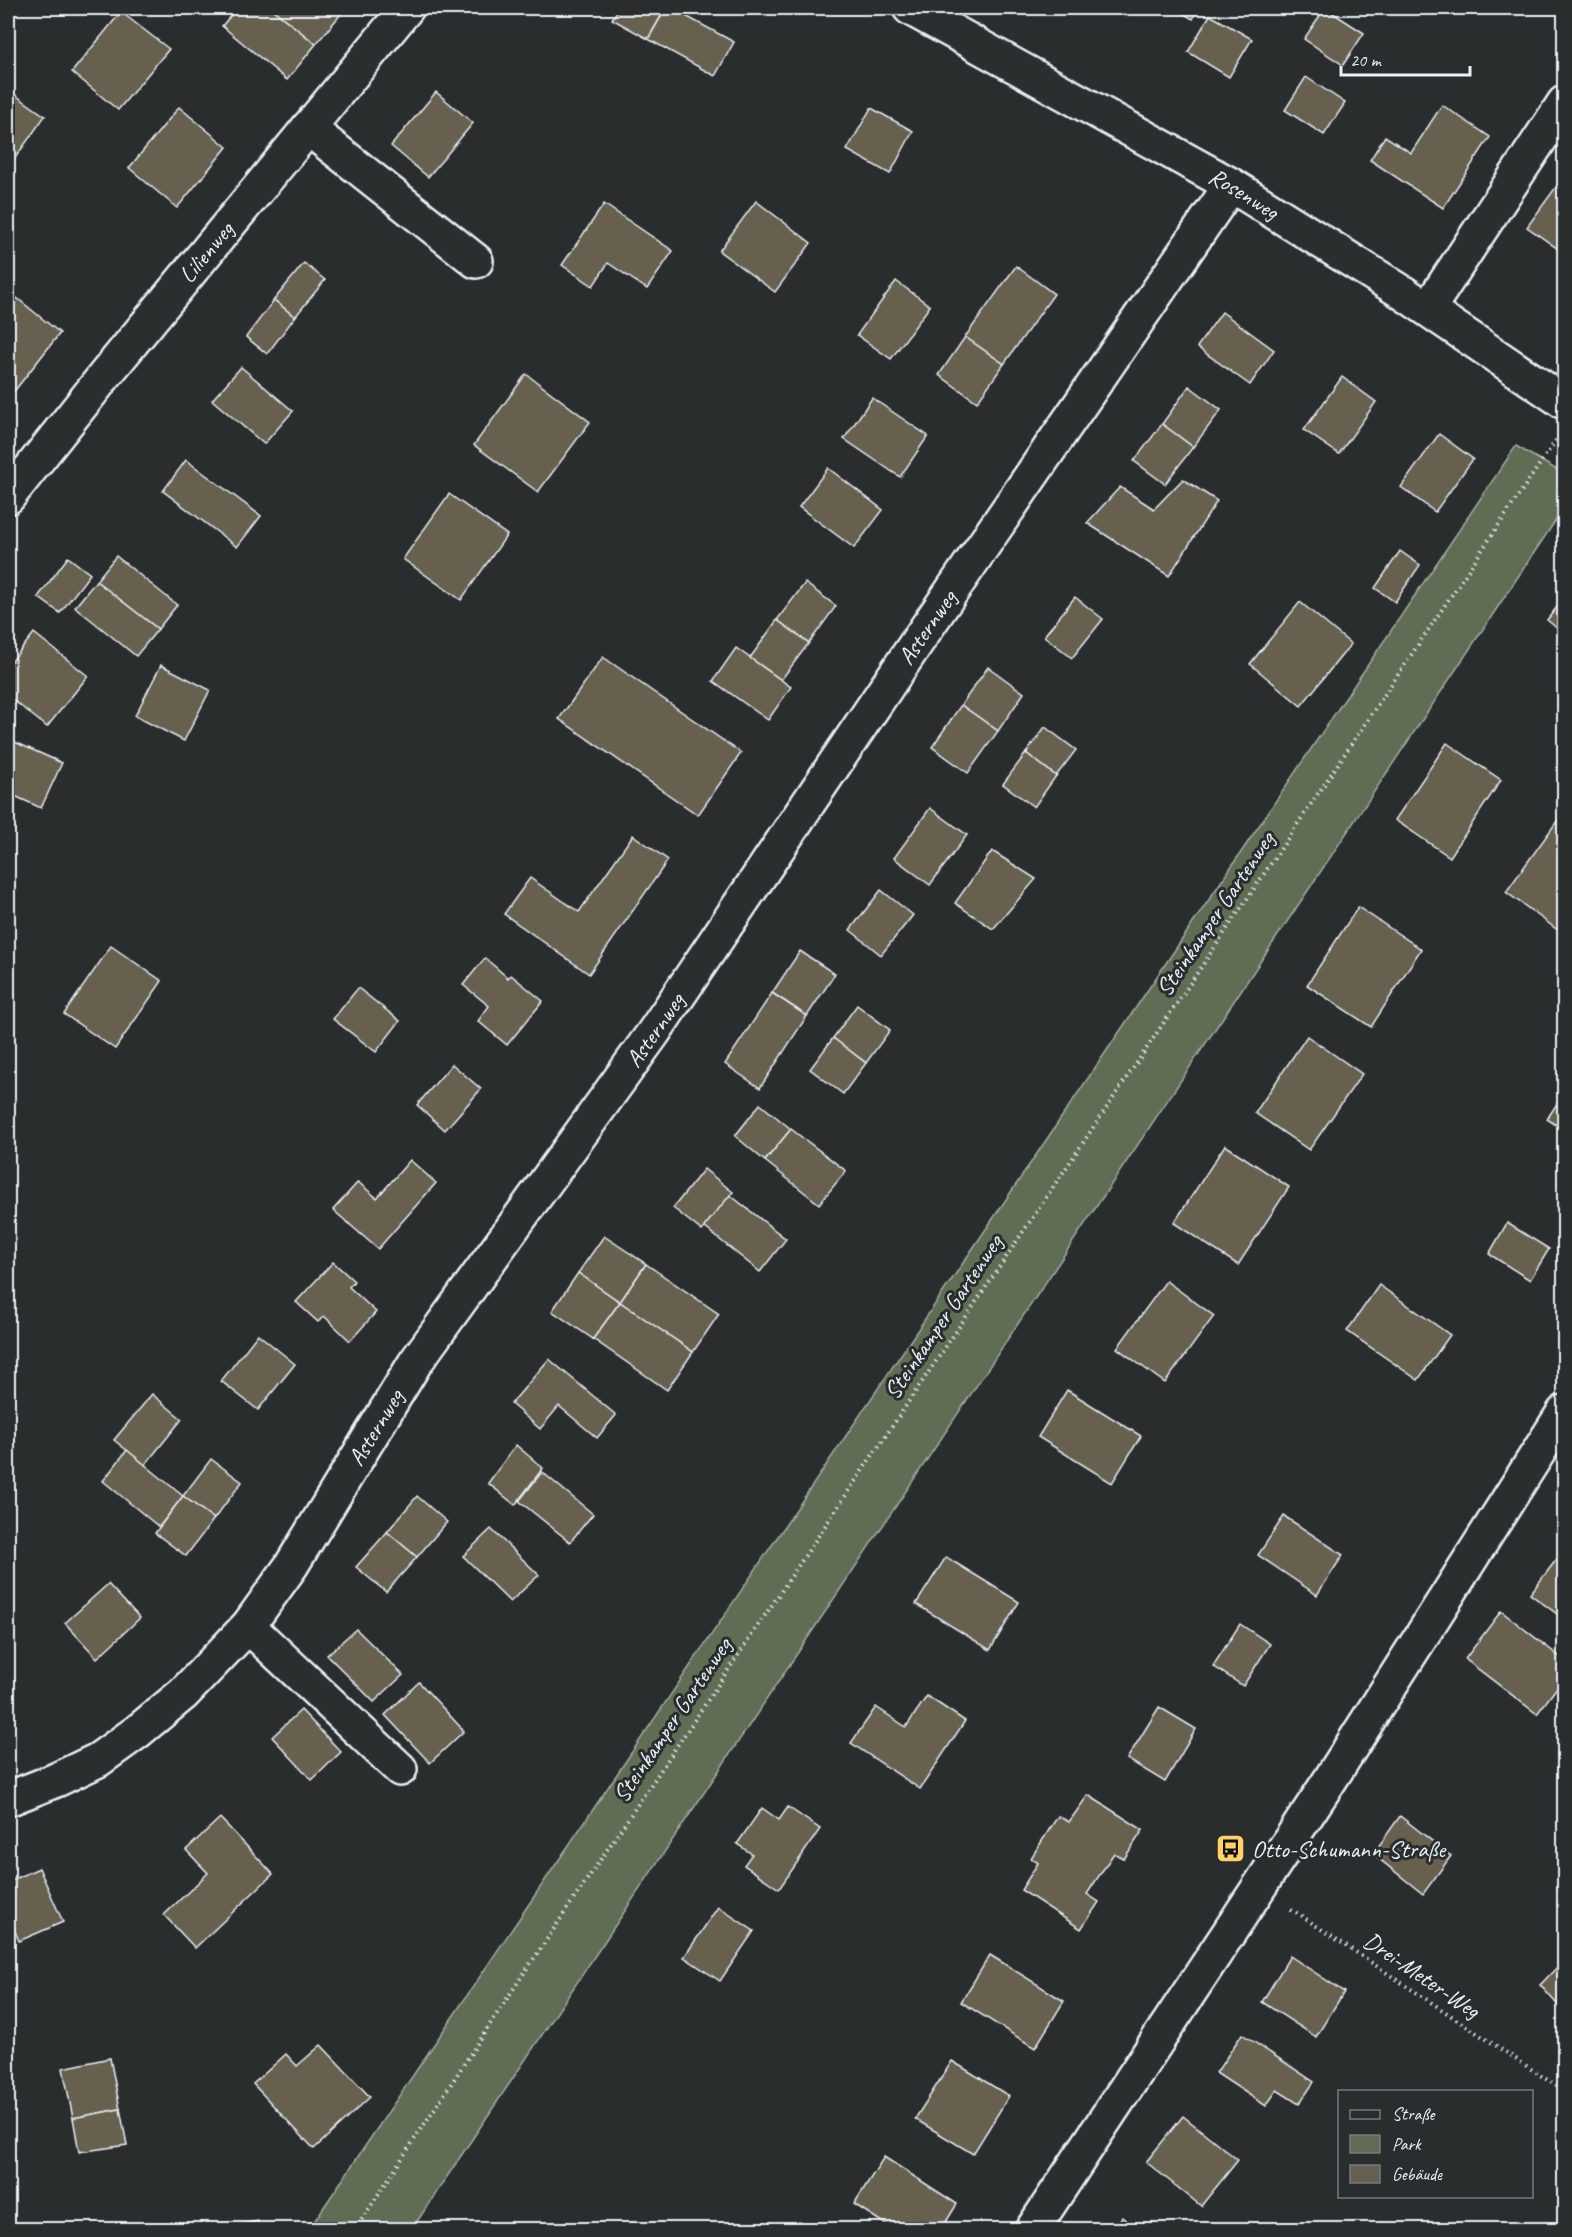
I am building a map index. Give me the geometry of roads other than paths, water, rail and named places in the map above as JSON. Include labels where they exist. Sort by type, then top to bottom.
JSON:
[{"type":"street","name":"Lilienweg","points":[[8,497],[105,375],[407,8]]},
{"type":"street","name":"Rosenweg","points":[[910,8],[1231,185],[1428,309],[1564,402]]},
{"type":"street","points":[[1428,309],[1564,102]]},
{"type":"street","points":[[308,128],[476,261]]},
{"type":"street","name":"Asternweg","points":[[8,1799],[98,1760],[137,1732],[183,1694],[248,1626],[291,1566],[415,1363],[654,1032],[925,630],[1231,185]]},
{"type":"street","points":[[1032,2229],[1328,1783],[1564,1412]]},
{"type":"street","points":[[248,1626],[400,1769]]},
{"type":"place","name":"Otto-Schumann-Straße","points":[[1231,1849]]}]
